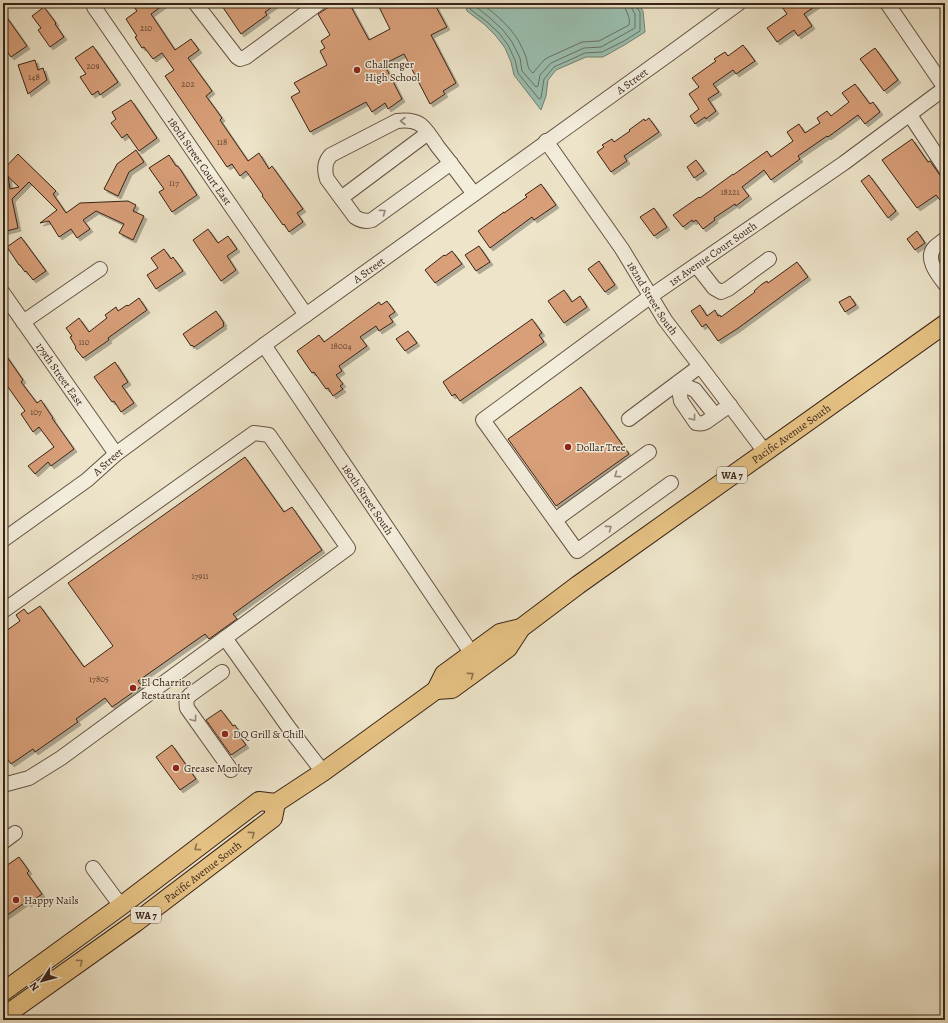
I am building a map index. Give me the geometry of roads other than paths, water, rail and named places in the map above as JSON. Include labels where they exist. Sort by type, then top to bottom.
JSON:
[{"type":"main road","name":"Pacific Avenue South","points":[[436,690],[452,689],[508,648],[521,628],[945,324]]},
{"type":"main road","name":"Pacific Avenue South","points":[[3,992],[121,906],[259,801],[276,803],[323,772],[436,690],[444,674],[500,633],[521,628]]},
{"type":"main road","name":"Pacific Avenue South","points":[[4,1017],[136,923],[273,818],[276,803]]},
{"type":"street","points":[[194,3],[236,57],[240,59],[246,57],[319,3]]},
{"type":"street","name":"A Street","points":[[3,540],[87,480],[116,454],[264,344],[739,3]]},
{"type":"street","points":[[887,3],[945,88]]},
{"type":"street","name":"180th Street Court East","points":[[94,7],[306,315]]},
{"type":"street","name":"1st Avenue Court South","points":[[555,520],[483,420],[651,296],[844,163],[945,88]]},
{"type":"street","points":[[910,115],[945,168]]},
{"type":"street","points":[[451,163],[372,220],[368,221],[360,220],[356,217],[341,198],[325,173],[325,164],[331,155],[397,121],[404,120],[420,124],[428,133],[451,163],[474,194]]},
{"type":"street","points":[[341,198],[428,133]]},
{"type":"street","name":"182nd Street South","points":[[546,142],[618,243],[665,320],[765,452]]},
{"type":"street","points":[[945,239],[934,248],[930,256],[933,266],[945,284]]},
{"type":"street","points":[[696,265],[714,288],[721,292],[728,289],[769,260]]},
{"type":"street","points":[[23,322],[100,269]]},
{"type":"street","name":"179th Street East","points":[[3,293],[116,454]]},
{"type":"street","name":"180th Street South","points":[[264,344],[472,654]]},
{"type":"street","points":[[629,419],[700,366]]},
{"type":"street","points":[[678,383],[696,390],[715,415]]},
{"type":"street","points":[[678,383],[681,401],[696,422],[700,424],[703,424],[730,405]]},
{"type":"street","points":[[3,611],[254,433],[269,435],[348,548],[61,758],[29,778],[3,785]]},
{"type":"street","points":[[649,452],[555,520],[577,551],[671,483]]},
{"type":"street","points":[[225,638],[289,728],[323,772]]},
{"type":"street","points":[[222,672],[190,695],[187,698],[186,708],[231,770]]},
{"type":"street","points":[[3,842],[15,833]]},
{"type":"street","points":[[94,868],[121,906]]},
{"type":"water","points":[[464,3],[638,3],[643,11],[645,32],[603,57],[586,57],[556,70],[548,80],[546,96],[541,110],[514,75],[511,62],[505,48],[484,24],[467,11]]},
{"type":"place","name":"Challenger High School","points":[[357,70]]},
{"type":"place","name":"Dollar Tree","points":[[568,447]]},
{"type":"place","name":"El Charrito Restaurant","points":[[133,688]]},
{"type":"place","name":"DQ Grill & Chill","points":[[225,734]]},
{"type":"place","name":"Grease Monkey","points":[[176,768]]},
{"type":"place","name":"Happy Nails","points":[[16,900]]}]
